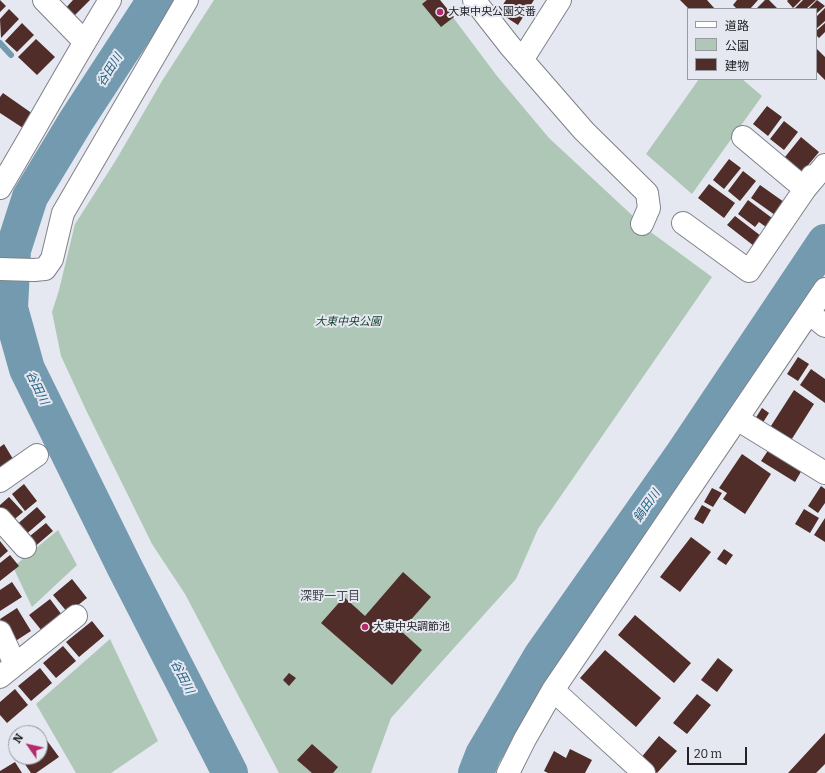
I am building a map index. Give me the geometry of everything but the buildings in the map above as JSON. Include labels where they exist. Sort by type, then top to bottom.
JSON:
[{"type":"street","points":[[44,0],[84,41]]},
{"type":"street","points":[[0,188],[44,115],[84,41],[110,0]]},
{"type":"street","points":[[0,270],[44,269],[52,259],[63,213],[187,0]]},
{"type":"street","points":[[522,60],[560,0]]},
{"type":"street","points":[[481,3],[522,60],[584,131],[647,193],[649,208],[642,224]]},
{"type":"street","points":[[743,137],[805,189]]},
{"type":"street","points":[[805,189],[825,151]]},
{"type":"street","points":[[683,223],[749,271],[805,189],[825,165]]},
{"type":"street","points":[[508,773],[525,739],[553,690],[737,419],[817,319],[825,289]]},
{"type":"street","points":[[737,419],[825,473]]},
{"type":"street","points":[[0,481],[37,455]]},
{"type":"street","points":[[0,518],[25,547]]},
{"type":"street","points":[[0,632],[8,670],[76,616]]},
{"type":"street","points":[[553,690],[644,773]]},
{"type":"green space","name":"大東中央公園","points":[[214,0],[440,0],[497,76],[549,138],[648,230],[712,277],[538,529],[516,579],[391,718],[371,773],[279,773],[185,594],[152,544],[86,410],[61,356],[52,312],[59,290],[75,224],[116,160],[162,81]]},
{"type":"green space","points":[[698,80],[743,80],[762,96],[692,194],[646,154]]},
{"type":"green space","points":[[58,530],[77,565],[32,607],[13,567]]},
{"type":"green space","points":[[110,639],[158,741],[111,773],[76,773],[36,704]]},
{"type":"waterway","name":"谷田川","points":[[155,0],[76,121],[30,197],[13,250],[10,308],[27,369],[125,568],[230,773]]},
{"type":"waterway","points":[[0,43],[11,55]]},
{"type":"waterway","name":"鍋田川","points":[[476,773],[483,755],[542,655],[683,454],[825,242]]},
{"type":"place","name":"大東中央公園交番","points":[[440,12]]},
{"type":"place","name":"大東中央調節池","points":[[365,627]]},
{"type":"district","name":"深野一丁目","points":[[330,597]]}]
